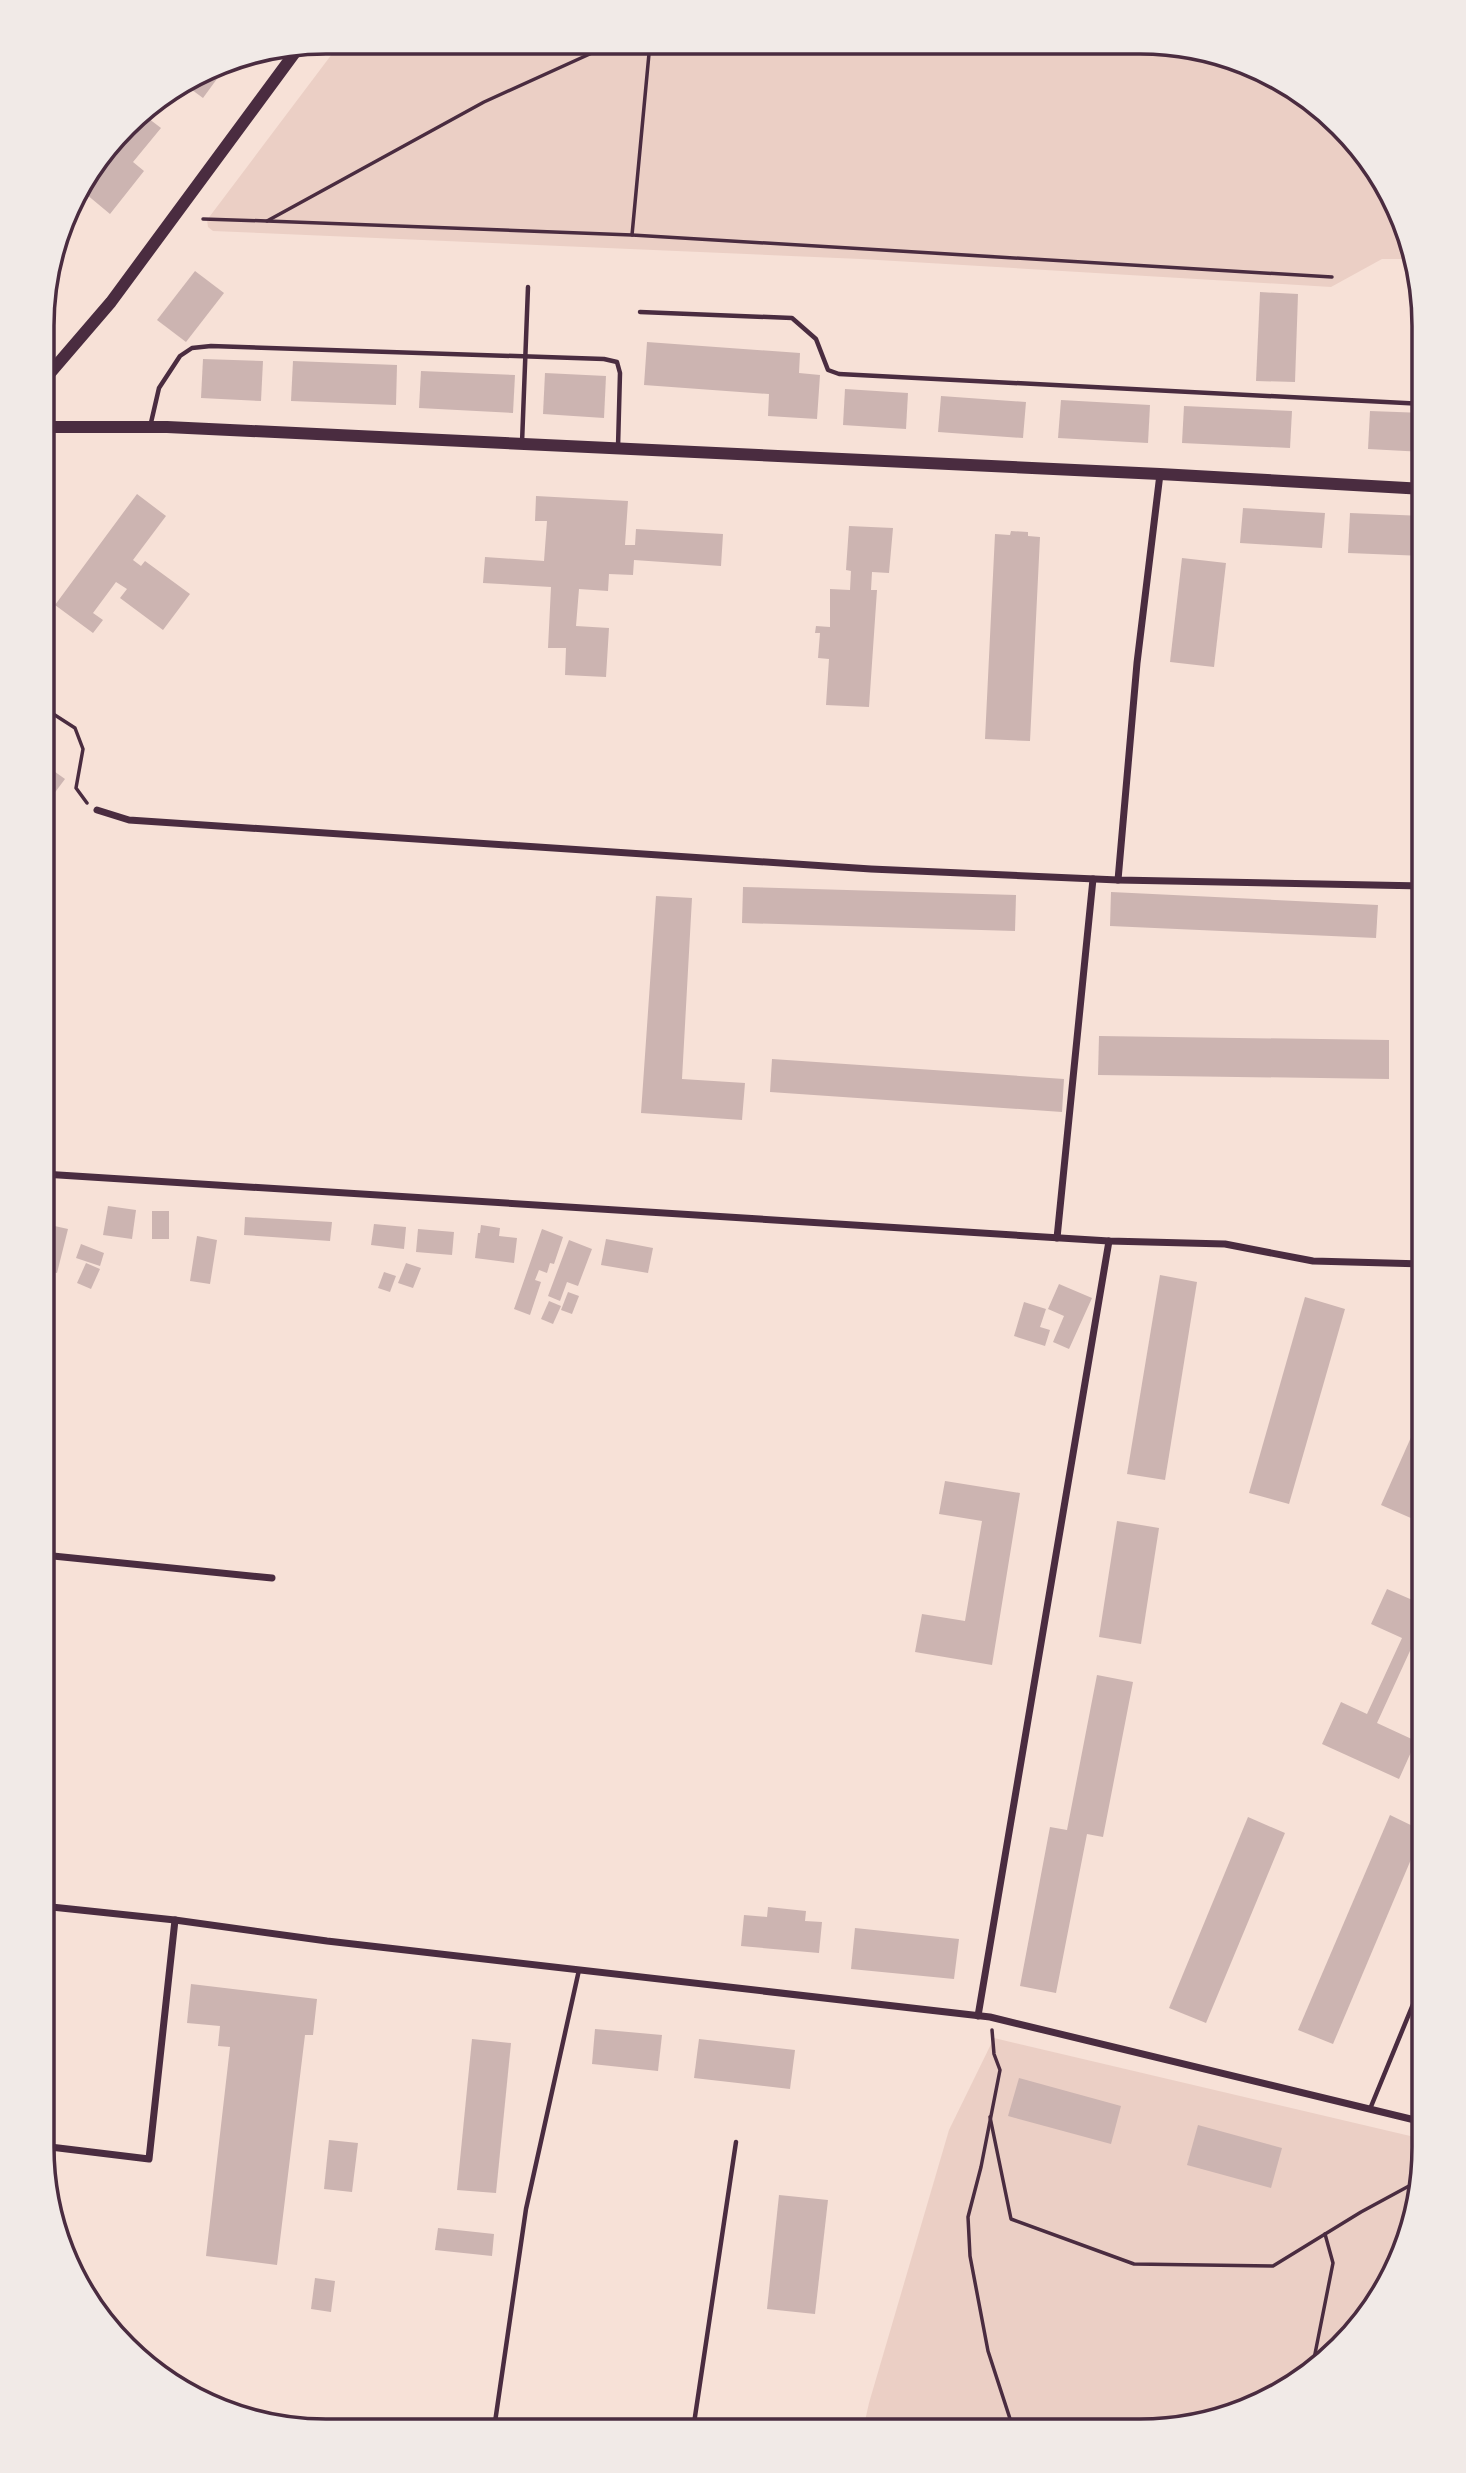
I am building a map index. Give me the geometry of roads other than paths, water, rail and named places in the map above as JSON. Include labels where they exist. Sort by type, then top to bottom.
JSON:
[{"type":"street","points":[[54,368],[111,302],[292,57]]},
{"type":"street","points":[[54,427],[150,427],[618,448],[1412,488]]},
{"type":"street","points":[[1118,880],[1138,663],[1160,474]]},
{"type":"street","points":[[97,810],[129,820],[142,821],[872,869],[1118,880],[1412,887]]},
{"type":"street","points":[[1057,1238],[1093,879]]},
{"type":"street","points":[[54,1175],[1057,1238],[1225,1244],[1313,1261],[1412,1264]]},
{"type":"street","points":[[978,2016],[1109,1241]]},
{"type":"street","points":[[54,1556],[272,1578]]},
{"type":"street","points":[[54,1907],[990,2017],[1412,2119]]},
{"type":"street","points":[[54,2147],[149,2159],[175,1920]]},
{"type":"lane","points":[[522,444],[528,287]]},
{"type":"lane","points":[[640,312],[792,318],[816,339],[828,370],[839,374],[1412,403]]},
{"type":"lane","points":[[150,427],[159,388],[180,356],[192,348],[211,346],[604,359],[617,362],[620,373],[618,448]]},
{"type":"lane","points":[[495,2419],[526,2209],[579,1970]]},
{"type":"lane","points":[[1370,2109],[1412,2007]]},
{"type":"lane","points":[[695,2419],[736,2142]]}]
